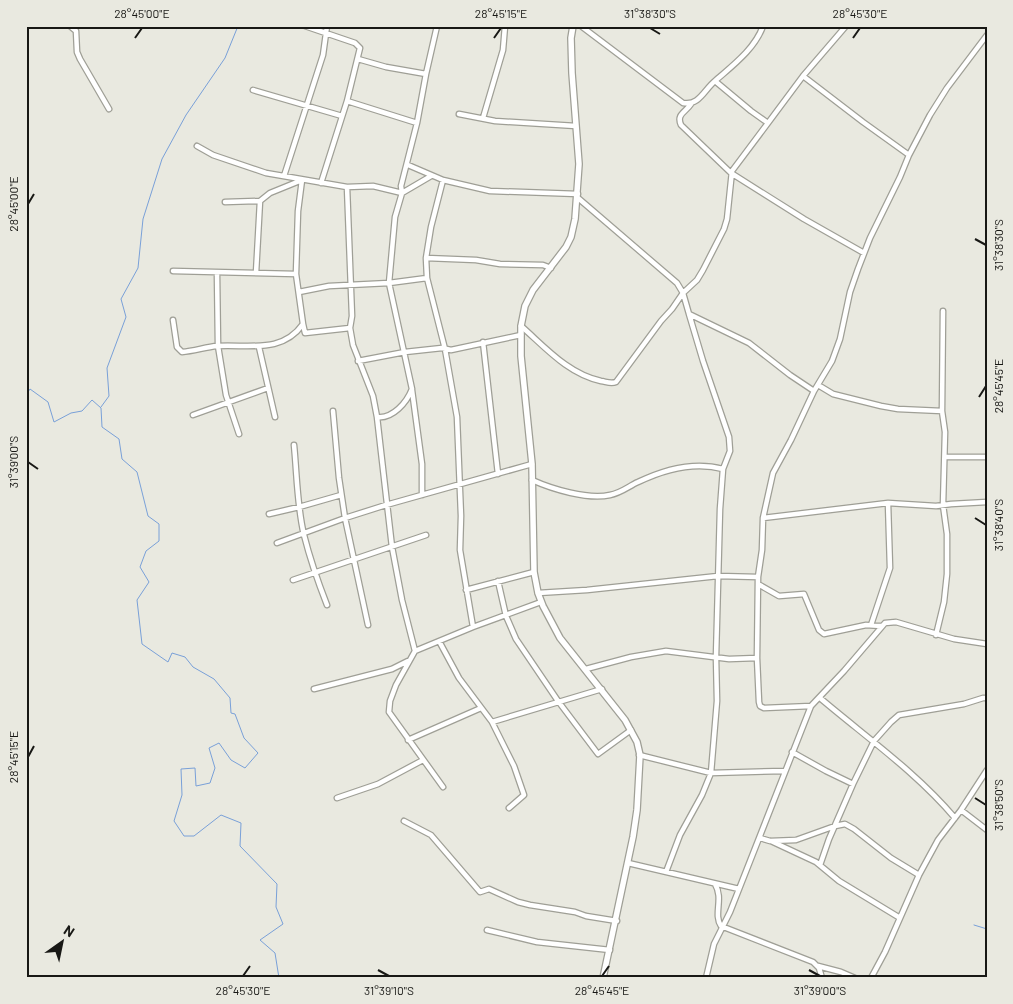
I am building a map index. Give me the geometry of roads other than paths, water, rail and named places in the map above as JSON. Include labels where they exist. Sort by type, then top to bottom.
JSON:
[{"type":"street","points":[[70,26],[76,31],[77,52],[80,59],[108,109]]},
{"type":"street","points":[[305,26],[357,44],[360,48],[347,101],[321,183]]},
{"type":"street","points":[[284,176],[323,55],[326,26]]},
{"type":"street","points":[[422,495],[422,464],[412,389],[389,283],[395,217],[402,193],[437,26]]},
{"type":"street","points":[[483,118],[503,50],[505,26]]},
{"type":"street","points":[[572,26],[572,73],[579,164],[578,196],[571,237],[529,297],[522,315],[521,356],[532,464],[534,572],[538,593],[560,638],[626,720],[637,742],[639,755],[637,810],[617,921],[604,978]]},
{"type":"street","points":[[581,26],[677,99],[683,103],[691,104]]},
{"type":"street","points":[[763,26],[758,37],[743,55],[697,101],[680,115],[680,123],[730,173],[804,219],[864,253]]},
{"type":"street","points":[[521,326],[576,373],[613,383],[620,378],[683,293],[697,280],[724,229],[728,213],[730,173],[736,163],[803,76],[846,26]]},
{"type":"street","points":[[811,706],[772,708],[760,706],[757,658],[758,577],[762,550],[763,518],[774,473],[837,349],[850,292],[864,253],[910,155],[930,115],[947,88],[987,35]]},
{"type":"street","points":[[358,59],[426,74]]},
{"type":"street","points":[[803,76],[910,155]]},
{"type":"street","points":[[715,81],[751,111],[768,122]]},
{"type":"street","points":[[254,90],[342,116]]},
{"type":"street","points":[[347,101],[417,123]]},
{"type":"street","points":[[458,114],[495,121],[576,126]]},
{"type":"street","points":[[197,146],[213,155],[266,173],[347,188],[373,186],[402,193],[431,176]]},
{"type":"street","points":[[408,164],[443,180],[490,191],[578,196],[603,222],[672,279],[683,293],[703,361],[729,436],[730,451],[724,470],[720,509],[716,657],[717,701],[711,773],[702,795],[680,835],[666,872]]},
{"type":"street","points":[[225,202],[260,201],[270,193],[302,180]]},
{"type":"street","points":[[302,180],[298,211],[296,274],[305,333],[350,328]]},
{"type":"street","points":[[443,180],[433,216],[426,258],[427,278],[445,349],[457,417],[462,516],[460,550],[473,627]]},
{"type":"street","points":[[347,188],[352,316],[350,328],[358,361],[373,396],[392,547],[402,600],[415,650],[400,676],[390,701],[389,710],[408,740],[443,787]]},
{"type":"street","points":[[256,273],[260,201]]},
{"type":"street","points":[[426,258],[476,260],[500,264],[543,265],[551,268]]},
{"type":"street","points":[[173,271],[296,274]]},
{"type":"street","points":[[217,273],[218,346],[228,402],[239,434]]},
{"type":"street","points":[[299,292],[329,286],[389,283],[427,278]]},
{"type":"street","points":[[936,635],[944,602],[947,574],[947,534],[943,505],[946,457],[942,411],[943,312]]},
{"type":"street","points":[[689,314],[750,343],[790,375],[814,391]]},
{"type":"street","points":[[173,320],[176,344],[180,351],[218,346],[259,347],[270,345],[295,335],[303,324]]},
{"type":"street","points":[[358,361],[405,352],[451,350],[521,335]]},
{"type":"street","points":[[483,342],[498,474]]},
{"type":"street","points":[[259,347],[275,417]]},
{"type":"street","points":[[818,385],[833,394],[881,406],[898,409],[942,411]]},
{"type":"street","points":[[193,415],[268,388]]},
{"type":"street","points":[[377,417],[387,417],[394,412],[404,402],[412,389]]},
{"type":"street","points":[[333,411],[341,495],[368,625]]},
{"type":"street","points":[[294,445],[299,507],[304,533],[315,574],[327,605]]},
{"type":"street","points":[[946,457],[987,458]]},
{"type":"street","points":[[277,543],[386,505],[532,464]]},
{"type":"street","points":[[532,480],[557,489],[602,496],[619,492],[652,475],[680,468],[705,465],[724,470]]},
{"type":"street","points":[[269,514],[341,495]]},
{"type":"street","points":[[763,518],[888,503],[936,506],[987,502]]},
{"type":"street","points":[[871,624],[890,568],[888,503]]},
{"type":"street","points":[[292,580],[315,574],[353,559],[426,535]]},
{"type":"street","points":[[466,590],[534,572]]},
{"type":"street","points":[[538,593],[587,590],[718,576],[758,577]]},
{"type":"street","points":[[498,581],[506,616],[524,652],[598,754],[631,730]]},
{"type":"street","points":[[758,584],[778,596],[804,594],[819,630],[824,634],[871,624],[881,626]]},
{"type":"street","points":[[415,650],[541,602]]},
{"type":"street","points":[[706,978],[714,944],[760,838],[811,706],[820,698],[881,626],[888,622],[896,622],[954,639],[987,644]]},
{"type":"street","points":[[439,641],[459,678],[492,722],[514,766],[524,794],[523,797],[509,808]]},
{"type":"street","points":[[586,669],[631,657],[666,651],[716,657],[757,658]]},
{"type":"street","points":[[314,689],[370,673],[392,669],[411,659]]},
{"type":"street","points":[[492,722],[602,689]]},
{"type":"street","points":[[820,698],[874,740],[928,789],[955,818]]},
{"type":"street","points":[[820,866],[853,784],[874,740],[891,722],[899,715],[964,704],[987,698]]},
{"type":"street","points":[[408,740],[481,708]]},
{"type":"street","points":[[792,752],[853,784]]},
{"type":"street","points":[[639,755],[711,773],[785,771]]},
{"type":"street","points":[[337,798],[378,784],[423,760]]},
{"type":"street","points":[[871,978],[919,875],[938,840],[987,770]]},
{"type":"street","points":[[960,810],[987,830]]},
{"type":"street","points":[[404,821],[432,835],[480,892],[489,889],[518,902],[530,905],[617,921]]},
{"type":"street","points":[[770,841],[796,840],[845,824],[854,828],[891,858],[919,875]]},
{"type":"street","points":[[760,838],[813,860],[839,882],[900,918]]},
{"type":"street","points":[[628,863],[739,889]]},
{"type":"street","points":[[715,884],[719,893],[718,919],[723,927],[794,953],[818,966],[855,978]]},
{"type":"street","points":[[487,930],[537,942],[610,950]]},
{"type":"street","points":[[818,966],[822,978]]},
{"type":"waterway","points":[[101,407],[109,396],[107,368],[126,317],[121,299],[138,268],[143,219],[162,159],[186,115],[225,58],[238,26]]},
{"type":"waterway","points":[[26,395],[30,389],[48,402],[54,422],[71,413],[82,411],[92,400],[101,408],[102,427],[119,439],[122,459],[137,472],[148,516],[159,524],[159,541],[146,551],[140,567],[149,582],[137,600],[142,644],[168,662],[172,653],[185,657],[193,667],[214,679],[230,698],[231,713],[235,714],[244,738],[258,753],[245,768],[231,760],[219,743],[209,748],[215,768],[210,783],[196,786],[195,768],[181,769],[182,795],[174,821],[184,836],[194,836],[221,815],[241,823],[240,846],[277,884],[276,907],[283,924],[260,940],[275,953],[279,978]]},
{"type":"waterway","points":[[974,925],[987,929]]}]
